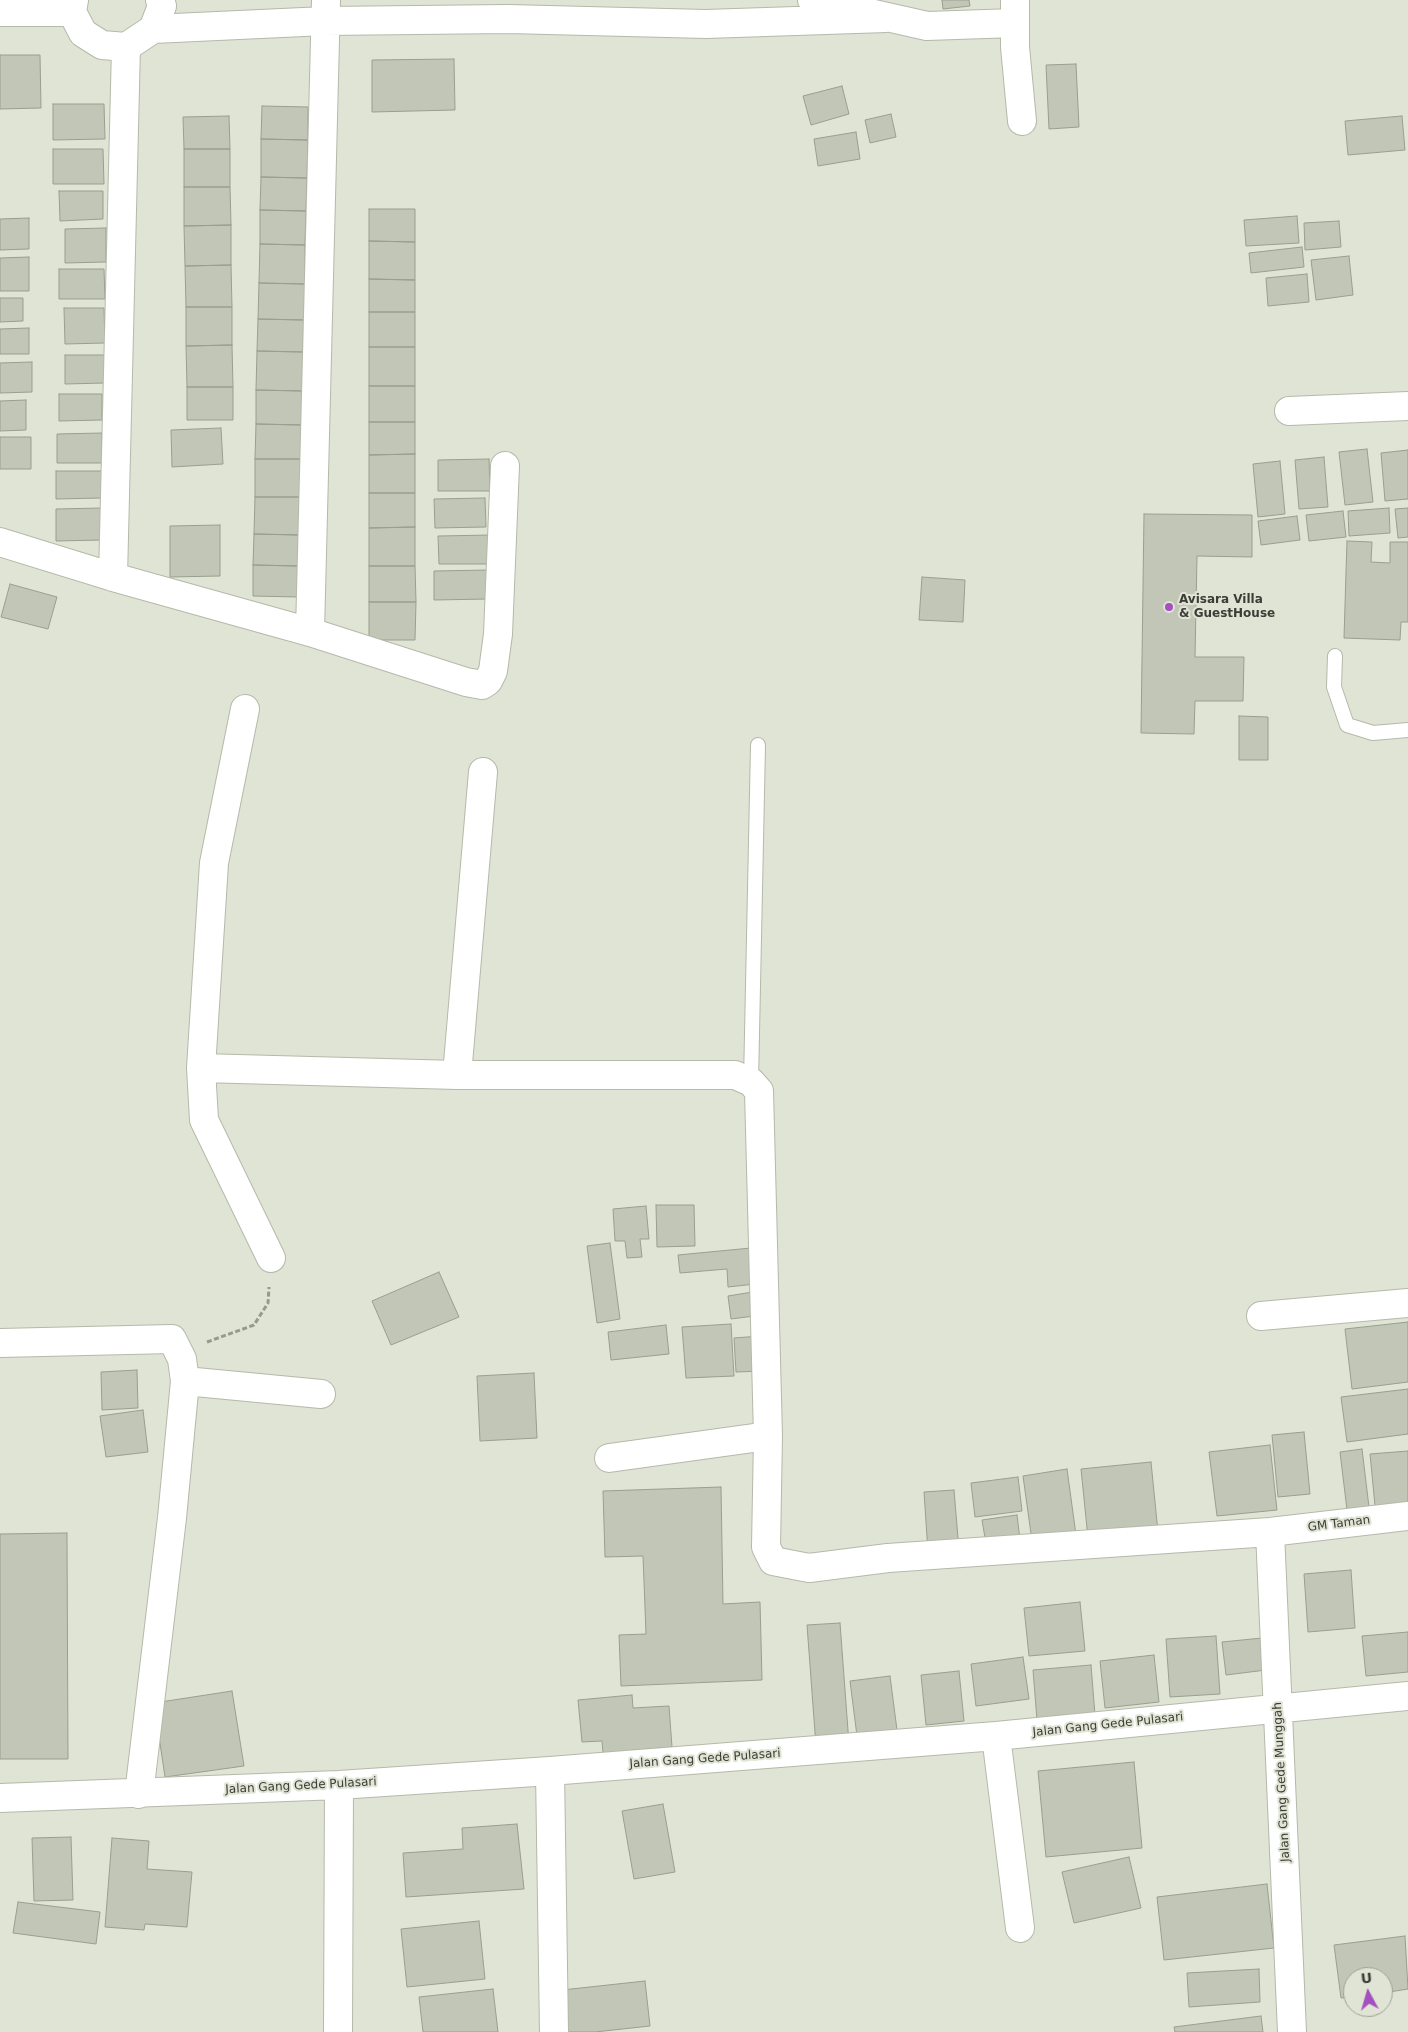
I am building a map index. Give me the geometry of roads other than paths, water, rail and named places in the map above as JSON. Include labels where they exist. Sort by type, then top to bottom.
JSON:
[{"type":"street","points":[[154,29],[162,6],[160,0]]},
{"type":"street","points":[[812,0],[886,9],[927,26],[1015,12],[1022,121]]},
{"type":"street","points":[[0,12],[73,6],[83,33],[102,46],[126,47],[154,29],[325,10],[508,10],[706,24],[886,9]]},
{"type":"street","points":[[310,632],[325,10]]},
{"type":"street","points":[[113,577],[126,47]]},
{"type":"street","points":[[1289,411],[1408,406]]},
{"type":"street","points":[[0,542],[113,577],[310,632],[466,682],[482,685],[488,681],[493,670],[498,634],[504,466]]},
{"type":"street","points":[[245,709],[214,863],[201,1068],[204,1120],[271,1258]]},
{"type":"street","points":[[457,1075],[482,772]]},
{"type":"street","points":[[201,1068],[457,1075],[735,1075],[751,1082]]},
{"type":"street","name":"GM Taman","points":[[751,1082],[759,1091],[768,1436],[766,1547],[773,1561],[809,1568],[888,1558],[1270,1532],[1408,1516]]},
{"type":"street","points":[[1261,1316],[1408,1303]]},
{"type":"street","points":[[0,1343],[172,1339],[182,1359],[185,1381],[172,1518],[139,1794]]},
{"type":"street","points":[[185,1381],[321,1394]]},
{"type":"street","points":[[609,1458],[768,1436]]},
{"type":"street","name":"Jalan Gang Gede Munggah","points":[[1270,1532],[1292,2032]]},
{"type":"street","name":"Jalan Gang Gede Pulasari","points":[[0,1798],[339,1785],[550,1771],[996,1736],[1408,1696]]},
{"type":"street","points":[[996,1736],[1020,1928]]},
{"type":"street","points":[[550,1771],[554,2032]]},
{"type":"street","points":[[338,2032],[339,1785]]},
{"type":"lane","points":[[1335,656],[1334,687],[1347,725],[1373,733],[1408,730]]},
{"type":"lane","points":[[751,1082],[758,745]]},
{"type":"place","name":"Avisara Villa & GuestHouse","points":[[1169,607]]}]
